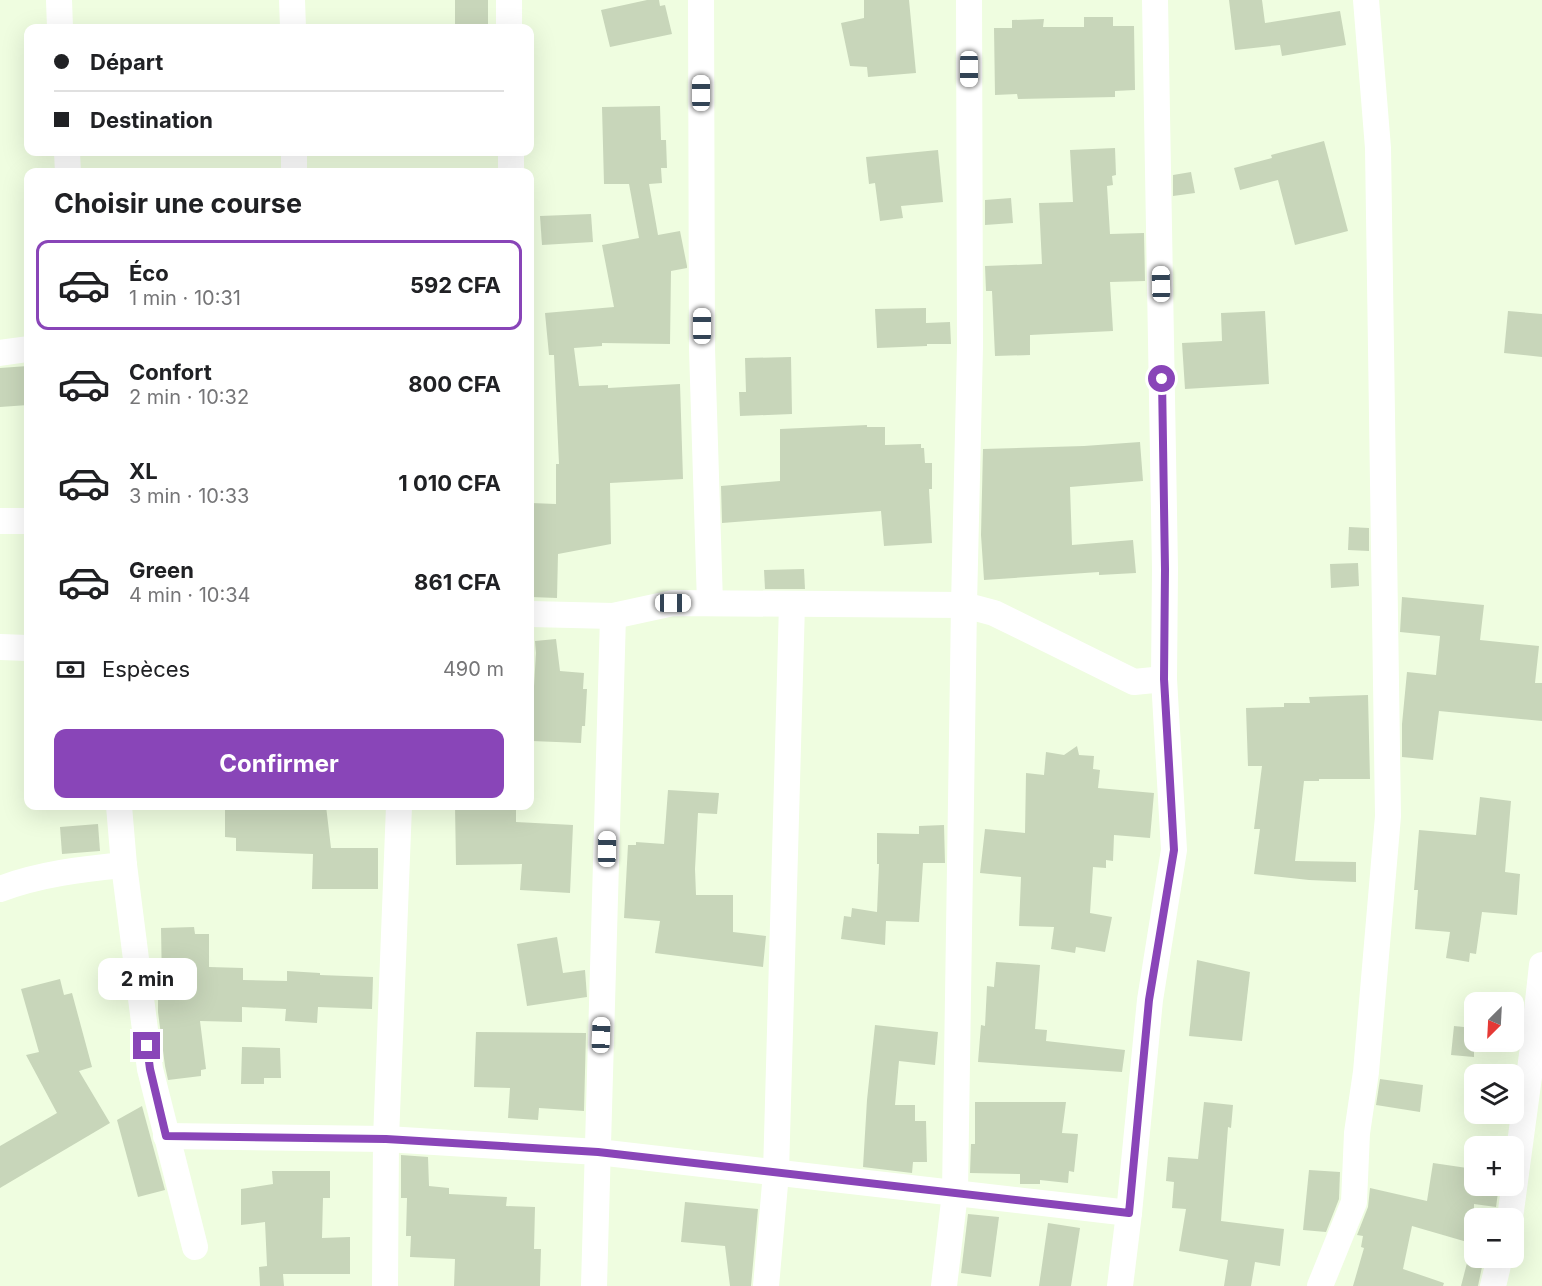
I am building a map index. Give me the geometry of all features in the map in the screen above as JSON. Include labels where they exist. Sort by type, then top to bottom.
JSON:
[{"type":"street","points":[[59,0],[60,24]]},
{"type":"street","points":[[292,0],[293,24]]},
{"type":"street","points":[[509,0],[509,24]]},
{"type":"street","points":[[701,0],[702,349],[710,603]]},
{"type":"street","points":[[944,1286],[955,1193],[970,347],[969,0]]},
{"type":"street","points":[[1120,1286],[1149,1000],[1174,850],[1164,679],[1165,545],[1155,0]]},
{"type":"street","points":[[1320,1286],[1354,1202],[1357,1133],[1366,1072],[1388,816],[1378,148],[1366,0]]},
{"type":"street","points":[[0,353],[24,350]]},
{"type":"street","points":[[0,521],[24,521]]},
{"type":"street","points":[[534,614],[613,616],[673,603],[964,605],[994,613],[1134,682],[1164,679]]},
{"type":"street","points":[[766,1286],[776,1173],[792,604]]},
{"type":"street","points":[[594,1286],[613,616]]},
{"type":"street","points":[[0,648],[24,648]]},
{"type":"street","points":[[119,810],[124,865],[150,1069],[195,1247]]},
{"type":"street","points":[[385,1286],[386,1139],[399,810]]},
{"type":"street","points":[[0,890],[36,878],[75,870],[124,865]]},
{"type":"street","points":[[1511,1208],[1542,965]]},
{"type":"street","points":[[166,1136],[386,1139],[598,1152],[1129,1213]]},
{"type":"street","points":[[1493,1286],[1497,1268]]},
{"type":"building","points":[[455,0],[488,0],[488,24],[455,24]]},
{"type":"building","points":[[647,0],[659,0],[660,6],[665,5],[672,34],[610,47],[601,10]]},
{"type":"building","points":[[864,0],[909,0],[916,73],[868,77],[867,67],[850,66],[841,23],[864,18]]},
{"type":"building","points":[[1229,0],[1262,0],[1265,23],[1340,11],[1346,45],[1282,56],[1280,45],[1235,50]]},
{"type":"building","points":[[1084,17],[1113,17],[1113,26],[1134,26],[1135,90],[1115,91],[1115,97],[1018,99],[1017,94],[995,95],[994,28],[1012,28],[1012,20],[1044,19],[1043,27],[1084,27]]},
{"type":"building","points":[[660,106],[661,140],[666,140],[667,168],[661,168],[662,183],[649,184],[658,235],[680,231],[687,268],[671,271],[670,344],[602,343],[602,346],[574,348],[579,386],[608,385],[608,388],[680,384],[683,479],[610,483],[611,544],[558,554],[557,598],[534,597],[534,503],[556,504],[556,464],[559,464],[554,355],[549,355],[545,313],[614,307],[602,245],[639,238],[629,184],[604,184],[602,107]]},
{"type":"building","points":[[1324,141],[1348,231],[1295,245],[1278,180],[1240,190],[1234,168],[1272,158],[1271,155]]},
{"type":"building","points":[[1115,148],[1116,175],[1112,176],[1113,185],[1107,186],[1110,234],[1144,233],[1145,281],[1110,282],[1113,331],[1030,335],[1030,355],[995,356],[992,291],[986,291],[985,266],[1042,264],[1039,203],[1073,202],[1070,150]]},
{"type":"building","points":[[938,150],[943,202],[901,206],[903,218],[880,221],[875,183],[869,184],[866,157]]},
{"type":"building","points":[[1191,172],[1195,193],[1173,196],[1173,175]]},
{"type":"building","points":[[1011,198],[1013,223],[985,225],[985,200]]},
{"type":"building","points":[[591,214],[593,242],[542,245],[540,216]]},
{"type":"building","points":[[926,308],[926,323],[950,322],[951,344],[877,348],[875,309]]},
{"type":"building","points":[[1265,311],[1269,384],[1185,389],[1182,343],[1222,341],[1221,313]]},
{"type":"building","points":[[1508,311],[1542,314],[1542,357],[1504,353]]},
{"type":"building","points":[[791,357],[792,414],[740,416],[739,392],[746,392],[745,358]]},
{"type":"building","points":[[24,366],[24,405],[0,407],[0,368]]},
{"type":"building","points":[[867,425],[867,427],[885,427],[885,445],[921,444],[921,448],[924,448],[925,463],[932,463],[932,489],[929,489],[932,543],[884,546],[881,511],[722,523],[721,486],[780,481],[780,429]]},
{"type":"building","points":[[1140,442],[1143,481],[1070,487],[1072,545],[1133,540],[1136,573],[1099,575],[1099,572],[984,580],[981,535],[983,449]]},
{"type":"building","points":[[1349,527],[1369,528],[1369,551],[1348,550]]},
{"type":"building","points":[[1358,563],[1359,586],[1331,588],[1330,564]]},
{"type":"building","points":[[804,569],[805,589],[765,589],[764,570]]},
{"type":"building","points":[[1402,597],[1484,605],[1480,640],[1539,646],[1535,683],[1542,683],[1542,721],[1439,711],[1433,760],[1402,757],[1402,724],[1407,672],[1436,675],[1440,636],[1400,632]]},
{"type":"building","points":[[556,639],[560,671],[584,673],[583,689],[587,689],[585,726],[582,726],[581,743],[534,741],[535,641]]},
{"type":"building","points":[[1368,695],[1370,779],[1304,781],[1295,861],[1356,862],[1356,882],[1254,874],[1260,829],[1254,829],[1262,766],[1248,766],[1246,708],[1284,707],[1284,703],[1310,703],[1309,697]]},
{"type":"building","points":[[1077,746],[1079,755],[1094,756],[1093,769],[1100,770],[1098,788],[1154,793],[1150,838],[1114,835],[1113,861],[1106,860],[1106,868],[1093,867],[1090,913],[1112,917],[1105,952],[1076,947],[1075,953],[1051,949],[1054,927],[1019,926],[1021,877],[980,873],[985,829],[1025,833],[1026,773],[1044,775],[1046,752],[1064,755]]},
{"type":"building","points":[[668,790],[719,793],[717,814],[698,813],[696,895],[733,895],[733,932],[766,936],[763,967],[655,953],[660,921],[624,918],[628,845],[636,845],[636,842],[664,844]]},
{"type":"building","points":[[1480,797],[1511,801],[1505,872],[1520,874],[1517,915],[1482,912],[1476,954],[1470,953],[1469,962],[1446,958],[1450,932],[1415,929],[1418,890],[1414,890],[1419,830],[1476,835]]},
{"type":"building","points":[[225,810],[326,810],[331,848],[378,848],[378,889],[312,889],[313,854],[236,851],[236,838],[225,837]]},
{"type":"building","points":[[455,810],[516,810],[516,822],[573,825],[570,893],[520,890],[522,864],[456,865]]},
{"type":"building","points":[[98,824],[100,851],[62,854],[60,827]]},
{"type":"building","points":[[944,825],[945,863],[923,863],[919,922],[886,921],[885,945],[841,939],[844,916],[851,917],[852,908],[877,912],[879,864],[877,864],[877,833],[919,834],[919,826]]},
{"type":"building","points":[[194,927],[195,934],[209,934],[209,967],[243,968],[243,980],[287,981],[287,971],[373,977],[372,1009],[318,1007],[317,1023],[285,1021],[286,1009],[242,1007],[242,1022],[200,1021],[206,1069],[201,1070],[201,1076],[168,1080],[158,1012],[158,984],[162,985],[161,928]]},
{"type":"building","points":[[557,937],[563,973],[585,970],[587,997],[527,1006],[517,944]]},
{"type":"building","points":[[1197,960],[1250,972],[1242,1041],[1189,1036]]},
{"type":"building","points":[[996,962],[1040,965],[1035,1029],[1047,1030],[1046,1041],[1125,1050],[1122,1072],[978,1062],[981,1025],[985,1026],[987,986],[994,987]]},
{"type":"building","points":[[60,979],[64,995],[72,993],[92,1067],[79,1071],[110,1123],[0,1188],[0,1146],[57,1113],[26,1055],[39,1052],[21,989]]},
{"type":"building","points":[[875,1025],[938,1032],[935,1065],[899,1061],[895,1105],[915,1105],[915,1121],[926,1121],[927,1162],[913,1162],[912,1173],[863,1167]]},
{"type":"building","points":[[1454,1026],[1464,1027],[1464,1052],[1474,1052],[1474,1057],[1451,1055]]},
{"type":"building","points":[[476,1032],[586,1033],[584,1111],[539,1108],[538,1120],[508,1118],[510,1088],[474,1087]]},
{"type":"building","points":[[242,1047],[280,1048],[281,1078],[264,1078],[264,1084],[241,1084]]},
{"type":"building","points":[[1380,1079],[1423,1085],[1420,1112],[1376,1105]]},
{"type":"building","points":[[975,1102],[1066,1102],[1062,1133],[1078,1134],[1074,1172],[1069,1171],[1068,1183],[1040,1180],[1040,1184],[1020,1184],[1020,1174],[970,1173],[971,1144],[975,1144]]},
{"type":"building","points":[[1204,1102],[1233,1105],[1231,1128],[1228,1127],[1221,1221],[1284,1229],[1280,1266],[1255,1262],[1251,1286],[1224,1286],[1228,1260],[1179,1251],[1186,1209],[1172,1208],[1174,1182],[1166,1181],[1168,1157],[1198,1159]]},
{"type":"building","points":[[142,1106],[165,1190],[138,1197],[117,1120]]},
{"type":"building","points":[[401,1155],[428,1157],[429,1186],[449,1188],[449,1194],[507,1197],[506,1206],[535,1207],[534,1249],[541,1249],[540,1286],[454,1286],[455,1259],[410,1257],[411,1236],[406,1236],[407,1198],[401,1198]]},
{"type":"building","points":[[1433,1163],[1464,1168],[1464,1196],[1498,1196],[1496,1207],[1474,1204],[1474,1208],[1464,1208],[1464,1241],[1412,1226],[1403,1269],[1444,1283],[1443,1286],[1353,1286],[1364,1248],[1361,1247],[1363,1236],[1357,1235],[1368,1207],[1370,1188],[1427,1201]]},
{"type":"building","points":[[1309,1170],[1340,1172],[1339,1199],[1326,1232],[1303,1230]]},
{"type":"building","points":[[272,1171],[330,1171],[330,1198],[323,1198],[322,1238],[350,1237],[350,1274],[283,1274],[284,1286],[260,1286],[259,1267],[267,1266],[265,1222],[241,1225],[241,1189],[273,1184]]},
{"type":"building","points":[[685,1202],[758,1209],[751,1286],[730,1286],[725,1246],[681,1242]]},
{"type":"building","points":[[968,1214],[999,1217],[991,1277],[961,1273]]},
{"type":"building","points":[[1048,1223],[1080,1228],[1071,1286],[1039,1286]]},
{"type":"building","points":[[1466,1268],[1482,1268],[1478,1286],[1461,1286]]},
{"type":"route","points":[[147,1046],[150,1069],[166,1136],[386,1139],[598,1152],[1129,1213],[1149,1000],[1174,850],[1164,679],[1162,379]]}]
